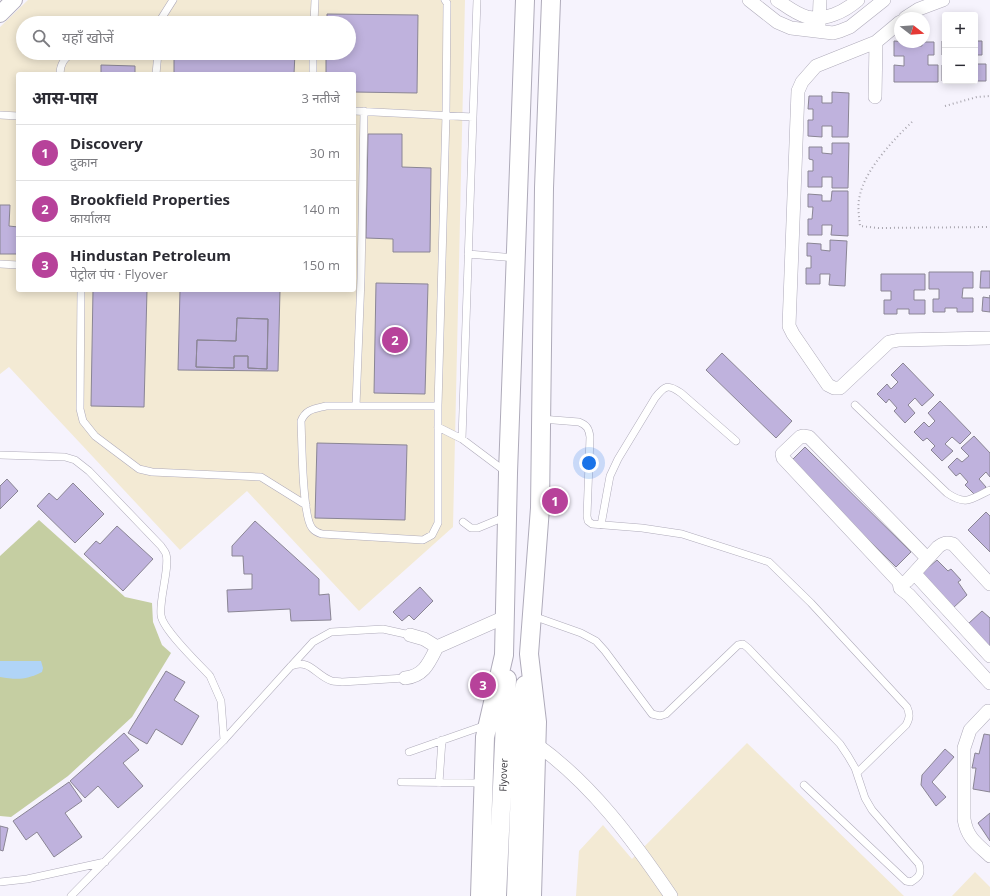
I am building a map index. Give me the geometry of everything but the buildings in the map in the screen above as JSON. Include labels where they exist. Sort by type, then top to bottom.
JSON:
[{"type":"main road","points":[[480,896],[485,737],[504,654],[508,473],[526,0]]},
{"type":"main road","points":[[532,896],[520,750],[537,722],[529,654],[540,508],[544,188],[551,0]]},
{"type":"main road","name":"Flyover","points":[[504,654],[520,750],[516,896]]},
{"type":"main road","name":"Flyover","points":[[497,896],[520,750]]},
{"type":"street","points":[[0,14],[14,0]]},
{"type":"street","points":[[749,0],[777,22],[791,28],[833,33],[850,27],[884,0]]},
{"type":"street","points":[[777,0],[807,17],[820,17],[839,13],[854,2]]},
{"type":"street","points":[[819,32],[820,0]]},
{"type":"street","points":[[914,12],[943,0]]},
{"type":"street","points":[[894,27],[876,42],[816,66],[802,82],[798,91],[789,326],[828,385],[834,388],[840,388],[889,342],[899,340],[990,338]]},
{"type":"street","points":[[875,97],[876,42]]},
{"type":"street","points":[[928,558],[809,437],[800,437],[782,454],[783,458],[899,582],[900,588],[909,595],[990,683]]},
{"type":"street","points":[[899,582],[903,583],[907,581],[938,547],[943,543],[948,542],[953,544],[990,584]]},
{"type":"street","points":[[915,574],[990,656]]},
{"type":"street","points":[[405,678],[418,675],[428,665],[437,647],[505,617]]},
{"type":"street","points":[[410,635],[424,638],[437,647]]},
{"type":"street","points":[[989,710],[970,730],[964,748],[964,819],[965,829],[969,836],[990,856]]},
{"type":"street","points":[[520,750],[557,759],[598,799],[651,866],[671,896]]},
{"type":"lane","points":[[164,16],[173,0]]},
{"type":"lane","points":[[314,0],[314,16]]},
{"type":"lane","points":[[438,406],[326,406],[304,414],[301,421],[304,495],[311,527],[316,532],[322,534],[423,540],[432,535],[438,523],[438,406],[446,115],[446,0]]},
{"type":"lane","points":[[462,440],[477,0]]},
{"type":"lane","points":[[60,72],[64,60]]},
{"type":"lane","points":[[156,72],[157,60]]},
{"type":"lane","points":[[313,60],[313,72]]},
{"type":"lane","points":[[356,111],[473,117]]},
{"type":"lane","points":[[356,406],[361,278],[364,111]]},
{"type":"lane","points":[[0,115],[16,116]]},
{"type":"lane","points":[[468,254],[516,258]]},
{"type":"lane","points":[[0,264],[16,265]]},
{"type":"lane","points":[[81,292],[80,408],[83,422],[95,436],[139,469],[152,472],[261,477],[306,505]]},
{"type":"lane","points":[[601,525],[608,485],[618,459],[655,398],[666,387],[673,388],[681,393],[736,441]]},
{"type":"lane","points":[[855,405],[947,493],[955,498],[968,501],[990,490]]},
{"type":"lane","points":[[541,419],[580,422],[588,429],[590,437],[588,521],[592,524],[642,528],[682,534],[769,562],[806,598],[907,707],[910,713],[909,720],[906,725],[857,773]]},
{"type":"lane","points":[[438,427],[462,440],[508,473]]},
{"type":"lane","points":[[0,455],[65,457],[75,460],[89,471],[161,546],[166,554],[166,563],[161,616],[166,627],[210,676],[222,701],[224,740]]},
{"type":"lane","points":[[463,522],[471,528],[478,528],[507,516]]},
{"type":"lane","points":[[532,616],[581,633],[596,641],[652,714],[660,716],[666,714],[738,645],[744,644],[840,744],[857,773],[872,810],[920,864],[921,870],[918,878],[911,882],[906,881],[804,785]]},
{"type":"lane","points":[[71,896],[224,740],[313,642],[331,632],[383,629],[410,635]]},
{"type":"lane","points":[[290,666],[304,664],[332,681],[342,682],[405,678]]},
{"type":"lane","points":[[409,752],[488,724]]},
{"type":"lane","points":[[439,782],[442,740]]},
{"type":"lane","points":[[401,782],[484,783]]},
{"type":"lane","points":[[0,882],[26,879],[105,862]]},
{"type":"path","points":[[945,106],[977,97],[990,96]]},
{"type":"path","points":[[912,122],[897,136],[874,166],[862,186],[858,207],[860,226],[878,228],[990,227]]},
{"type":"shaded area","points":[[28,0],[465,0],[453,527],[359,611],[247,491],[180,550],[9,367],[0,374],[0,27]]},
{"type":"shaded area","points":[[747,743],[904,896],[576,896],[579,851],[603,825],[632,859]]},
{"type":"shaded area","points":[[975,872],[990,887],[990,896],[952,896]]},
{"type":"green space","points":[[39,520],[125,597],[152,603],[153,622],[162,645],[171,653],[132,717],[68,776],[11,817],[0,816],[0,556]]},
{"type":"water","points":[[0,661],[41,661],[43,668],[42,672],[31,677],[11,679],[0,677]]},
{"type":"place","name":"Brookfield Properties","points":[[395,340]]},
{"type":"place","name":"Discovery","points":[[555,501]]},
{"type":"place","name":"Hindustan Petroleum","points":[[483,685]]}]
